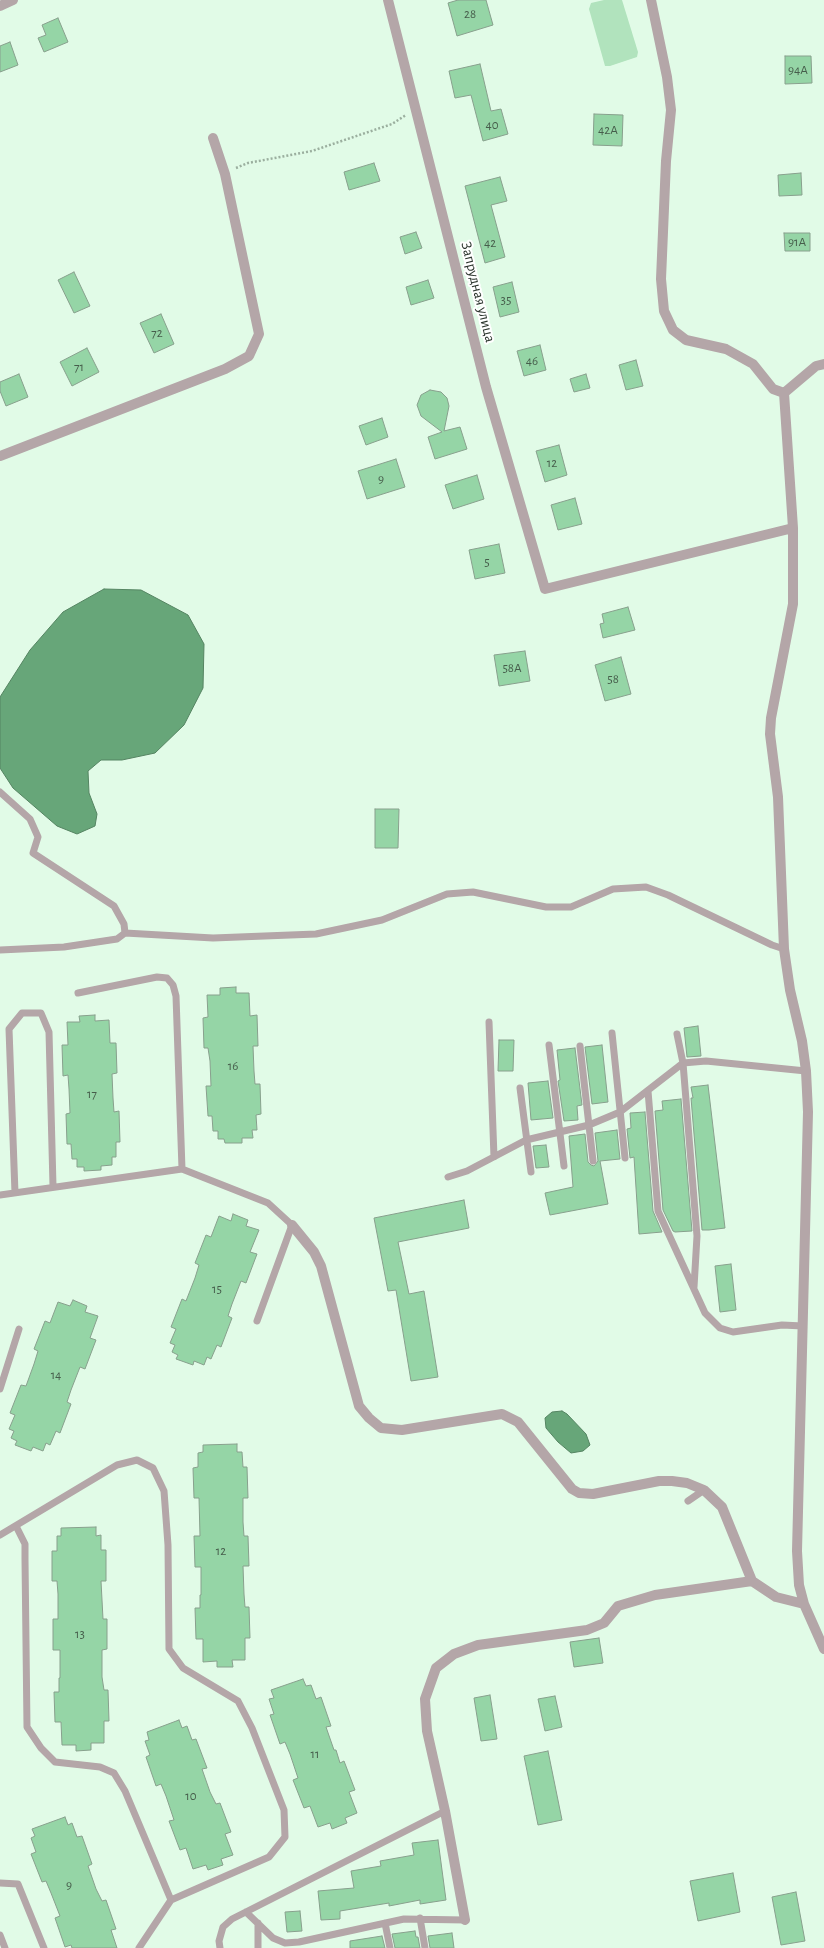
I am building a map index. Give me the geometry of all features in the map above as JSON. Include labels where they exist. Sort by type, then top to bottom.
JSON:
[{"type":"street","points":[[0,6],[13,0]]},
{"type":"street","name":"Запрудная улица","points":[[388,0],[486,387],[545,589],[794,528]]},
{"type":"street","points":[[651,0],[668,77],[671,110],[666,161],[660,279],[664,311],[672,330],[686,340],[726,349],[753,364],[773,389],[784,393]]},
{"type":"street","points":[[0,456],[225,369],[249,356],[259,334],[225,174],[213,138]]},
{"type":"street","points":[[784,393],[816,366],[824,364]]},
{"type":"street","points":[[784,393],[794,528],[793,604],[771,718],[770,734],[778,797],[784,949],[790,990],[802,1041],[806,1071],[808,1112],[797,1551],[799,1585],[804,1604],[824,1649]]},
{"type":"street","points":[[292,1225],[314,1252],[320,1266],[360,1406],[369,1418],[381,1428],[402,1430],[502,1414],[518,1422],[572,1489],[579,1493],[593,1494],[659,1481],[687,1483],[704,1490],[722,1507],[752,1581],[776,1597],[804,1604]]},
{"type":"street","points":[[465,1920],[445,1811],[427,1731],[426,1699],[436,1668],[454,1654],[478,1645],[587,1630],[604,1623],[618,1606],[655,1596],[752,1581]]},
{"type":"lane","points":[[0,792],[30,819],[38,837],[33,853],[114,906],[124,924],[125,933]]},
{"type":"lane","points":[[0,950],[64,947],[117,939],[125,933],[213,938],[316,934],[382,920],[447,894],[473,892],[546,907],[571,907],[613,889],[646,887],[668,895],[772,945],[784,949]]},
{"type":"lane","points":[[78,993],[157,977],[167,978],[174,984],[176,996],[182,1169]]},
{"type":"lane","points":[[14,1193],[9,1029],[22,1012],[41,1012],[49,1032],[53,1186]]},
{"type":"lane","points":[[489,1022],[494,1157]]},
{"type":"lane","points":[[612,1033],[625,1158]]},
{"type":"lane","points":[[677,1034],[683,1063],[697,1236],[694,1287]]},
{"type":"lane","points":[[549,1045],[564,1166]]},
{"type":"lane","points":[[580,1046],[593,1162]]},
{"type":"lane","points":[[448,1177],[467,1171],[526,1140],[589,1125],[620,1112],[683,1063],[706,1061],[806,1071]]},
{"type":"lane","points":[[520,1088],[531,1172]]},
{"type":"lane","points":[[648,1091],[658,1211],[705,1313],[720,1328],[733,1332],[782,1325],[803,1326]]},
{"type":"lane","points":[[0,1195],[53,1186],[182,1169],[268,1204],[292,1225],[256,1321]]},
{"type":"lane","points":[[0,1389],[19,1330]]},
{"type":"lane","points":[[0,1535],[117,1465],[137,1460],[153,1468],[164,1491],[168,1545],[170,1650],[183,1668],[238,1701],[252,1728],[284,1810],[285,1837],[269,1857],[171,1900],[139,1948]]},
{"type":"lane","points":[[688,1501],[704,1490]]},
{"type":"lane","points":[[16,1526],[25,1544],[27,1727],[40,1748],[55,1762],[100,1767],[114,1773],[125,1791],[171,1900]]},
{"type":"lane","points":[[220,1948],[219,1941],[223,1927],[232,1919],[445,1811]]},
{"type":"lane","points":[[0,1883],[18,1884],[44,1948]]},
{"type":"lane","points":[[246,1912],[273,1938],[285,1943],[299,1942],[385,1923],[420,1918],[465,1920]]},
{"type":"lane","points":[[420,1918],[425,1948]]},
{"type":"lane","points":[[258,1923],[258,1948]]},
{"type":"lane","points":[[385,1923],[390,1948]]},
{"type":"lane","points":[[0,1935],[5,1948]]},
{"type":"path","points":[[225,174],[248,163],[312,151],[392,124],[416,108]]},
{"type":"shaded area","points":[[604,0],[622,0],[638,52],[637,57],[610,66],[605,66],[589,9],[591,3]]},
{"type":"shaded area","points":[[104,589],[141,590],[188,615],[204,644],[203,688],[184,725],[155,753],[122,760],[101,760],[88,771],[89,793],[97,814],[95,826],[77,834],[57,826],[13,788],[0,768],[0,697],[30,650],[63,612]]},
{"type":"shaded area","points":[[562,1411],[567,1414],[586,1434],[590,1445],[583,1451],[571,1453],[558,1442],[546,1428],[545,1418],[552,1412]]},
{"type":"building","points":[[458,0],[486,0],[493,25],[457,36],[448,3]]},
{"type":"building","points":[[58,18],[68,42],[44,52],[38,38],[46,35],[42,25]]},
{"type":"building","points":[[10,42],[18,65],[0,72],[0,46]]},
{"type":"building","points":[[785,56],[811,56],[812,83],[785,84]]},
{"type":"building","points":[[480,64],[491,111],[501,109],[508,134],[483,141],[471,95],[455,98],[449,71]]},
{"type":"building","points":[[594,114],[623,115],[622,146],[593,145]]},
{"type":"building","points":[[374,163],[380,181],[349,190],[344,172]]},
{"type":"building","points":[[801,173],[802,195],[779,196],[778,175]]},
{"type":"building","points":[[500,177],[507,201],[491,205],[505,257],[485,263],[465,186]]},
{"type":"building","points":[[416,232],[422,248],[405,254],[400,237]]},
{"type":"building","points":[[784,233],[810,233],[810,251],[785,251]]},
{"type":"building","points":[[74,272],[90,306],[74,313],[58,280]]},
{"type":"building","points":[[428,280],[434,298],[411,305],[406,287]]},
{"type":"building","points":[[512,282],[519,312],[500,317],[493,287]]},
{"type":"building","points":[[161,314],[174,344],[154,353],[140,323]]},
{"type":"building","points":[[540,345],[546,370],[524,376],[517,351]]},
{"type":"building","points":[[87,348],[99,372],[72,386],[60,362]]},
{"type":"building","points":[[636,360],[643,386],[626,390],[619,365]]},
{"type":"building","points":[[19,374],[28,397],[6,406],[0,391],[0,382]]},
{"type":"building","points":[[586,374],[590,388],[574,392],[570,379]]},
{"type":"building","points":[[430,390],[441,392],[447,398],[449,406],[444,431],[460,427],[467,449],[435,459],[428,437],[442,432],[421,416],[417,405],[421,395]]},
{"type":"building","points":[[382,418],[388,437],[366,445],[359,426]]},
{"type":"building","points":[[559,445],[567,475],[545,482],[536,451]]},
{"type":"building","points":[[396,459],[405,487],[367,499],[358,471]]},
{"type":"building","points":[[477,475],[484,499],[453,509],[445,485]]},
{"type":"building","points":[[575,498],[582,524],[558,530],[551,505]]},
{"type":"building","points":[[499,544],[505,573],[475,579],[469,550]]},
{"type":"building","points":[[628,607],[635,630],[603,638],[600,624],[604,623],[602,614]]},
{"type":"building","points":[[525,651],[530,681],[499,686],[494,655]]},
{"type":"building","points":[[621,657],[631,694],[605,701],[595,665]]},
{"type":"building","points":[[375,809],[399,809],[398,848],[375,848]]},
{"type":"building","points":[[236,987],[236,993],[249,993],[250,1016],[257,1015],[258,1046],[253,1046],[254,1071],[255,1084],[260,1084],[261,1114],[256,1115],[257,1130],[252,1130],[253,1138],[242,1138],[242,1143],[225,1143],[224,1139],[218,1139],[218,1131],[213,1131],[212,1116],[208,1116],[206,1086],[211,1086],[210,1061],[208,1048],[204,1048],[203,1018],[208,1017],[207,995],[220,995],[220,988]]},
{"type":"building","points":[[95,1015],[95,1021],[109,1020],[110,1043],[116,1043],[117,1073],[112,1074],[114,1112],[119,1111],[120,1142],[116,1142],[116,1157],[112,1157],[112,1165],[101,1166],[101,1170],[84,1171],[84,1167],[77,1167],[77,1159],[72,1159],[71,1144],[67,1144],[66,1114],[70,1113],[69,1089],[68,1075],[63,1076],[62,1045],[68,1045],[67,1022],[80,1022],[79,1016]]},
{"type":"building","points":[[698,1026],[701,1056],[687,1057],[684,1028]]},
{"type":"building","points":[[499,1040],[514,1040],[513,1071],[498,1071]]},
{"type":"building","points":[[602,1045],[608,1102],[592,1104],[585,1047]]},
{"type":"building","points":[[575,1048],[582,1105],[577,1106],[578,1120],[564,1121],[558,1081],[560,1080],[557,1050]]},
{"type":"building","points":[[548,1081],[553,1118],[531,1120],[528,1083]]},
{"type":"building","points":[[708,1085],[725,1228],[702,1230],[691,1087]]},
{"type":"building","points":[[681,1099],[692,1231],[675,1232],[673,1231],[663,1210],[655,1111],[663,1110],[662,1101]]},
{"type":"building","points":[[645,1112],[653,1211],[662,1232],[639,1234],[634,1157],[630,1158],[627,1129],[631,1128],[630,1113]]},
{"type":"building","points":[[617,1130],[620,1159],[600,1161],[608,1204],[550,1215],[545,1193],[573,1187],[569,1136],[585,1134],[588,1162],[594,1166],[598,1161],[595,1133]]},
{"type":"building","points":[[546,1145],[549,1167],[536,1168],[533,1146]]},
{"type":"building","points":[[464,1200],[469,1228],[398,1242],[409,1294],[424,1291],[438,1377],[411,1381],[396,1290],[388,1291],[374,1218]]},
{"type":"building","points":[[233,1214],[248,1220],[246,1226],[259,1230],[250,1252],[257,1254],[246,1283],[241,1281],[232,1304],[228,1316],[232,1318],[221,1347],[217,1345],[211,1359],[207,1357],[204,1365],[194,1361],[193,1365],[176,1359],[178,1355],[172,1352],[175,1345],[170,1343],[176,1329],[171,1327],[182,1299],[186,1301],[195,1278],[199,1265],[195,1263],[206,1235],[211,1237],[219,1216],[231,1221]]},
{"type":"building","points":[[731,1264],[736,1310],[720,1312],[715,1266]]},
{"type":"building","points":[[73,1300],[87,1306],[85,1312],[98,1316],[90,1338],[96,1340],[85,1369],[80,1367],[71,1390],[67,1402],[71,1404],[60,1433],[56,1431],[50,1445],[46,1443],[43,1451],[33,1447],[31,1451],[15,1445],[17,1441],[11,1438],[14,1431],[9,1429],[15,1415],[10,1413],[21,1385],[26,1386],[38,1351],[34,1349],[45,1321],[50,1323],[58,1302],[70,1306]]},
{"type":"building","points":[[237,1444],[237,1452],[242,1452],[243,1467],[247,1467],[248,1498],[243,1498],[243,1522],[244,1536],[248,1536],[249,1566],[243,1566],[245,1607],[249,1607],[250,1638],[245,1638],[245,1660],[232,1660],[233,1667],[217,1667],[217,1661],[203,1662],[203,1639],[196,1639],[195,1608],[200,1608],[201,1567],[195,1567],[194,1536],[200,1536],[199,1498],[194,1498],[193,1468],[198,1467],[198,1453],[203,1452],[203,1445]]},
{"type":"building","points":[[96,1527],[96,1536],[101,1535],[101,1550],[106,1550],[106,1581],[101,1581],[103,1619],[107,1619],[107,1649],[102,1650],[102,1677],[104,1690],[108,1690],[109,1721],[104,1721],[104,1743],[91,1743],[91,1750],[76,1751],[76,1745],[62,1745],[61,1722],[55,1722],[54,1692],[59,1692],[60,1650],[53,1650],[53,1619],[58,1619],[58,1594],[57,1581],[52,1581],[52,1551],[57,1551],[57,1536],[61,1536],[61,1528]]},
{"type":"building","points":[[599,1638],[603,1663],[574,1667],[570,1642]]},
{"type":"building","points":[[303,1679],[306,1686],[311,1685],[316,1699],[321,1697],[331,1726],[326,1727],[334,1750],[336,1750],[340,1763],[344,1761],[355,1790],[349,1792],[357,1813],[345,1818],[347,1823],[332,1829],[330,1823],[318,1827],[310,1806],[304,1808],[293,1780],[298,1778],[290,1754],[285,1742],[280,1744],[270,1715],[274,1714],[269,1699],[274,1698],[271,1690]]},
{"type":"building","points":[[490,1695],[497,1739],[481,1741],[474,1698]]},
{"type":"building","points":[[555,1696],[562,1727],[545,1731],[538,1699]]},
{"type":"building","points":[[179,1720],[182,1728],[187,1726],[192,1740],[196,1739],[207,1768],[202,1769],[210,1792],[216,1804],[220,1803],[231,1832],[225,1834],[233,1855],[221,1859],[223,1865],[208,1870],[206,1865],[193,1869],[186,1848],[180,1850],[169,1821],[174,1820],[166,1796],[161,1784],[156,1786],[146,1757],[150,1755],[145,1741],[149,1740],[147,1732]]},
{"type":"building","points":[[548,1751],[562,1820],[538,1825],[524,1756]]},
{"type":"building","points":[[65,1817],[68,1825],[72,1823],[77,1837],[82,1836],[92,1864],[88,1866],[96,1889],[102,1901],[106,1900],[116,1929],[111,1930],[117,1948],[72,1948],[71,1945],[65,1947],[55,1918],[60,1916],[46,1881],[42,1882],[31,1854],[36,1852],[31,1838],[35,1836],[32,1829]]},
{"type":"building","points":[[438,1840],[446,1900],[420,1904],[420,1900],[389,1906],[389,1903],[340,1911],[340,1919],[321,1920],[318,1891],[354,1888],[351,1871],[381,1866],[380,1861],[414,1855],[412,1843]]},
{"type":"building","points":[[733,1873],[740,1912],[698,1921],[690,1881]]},
{"type":"building","points":[[796,1892],[805,1941],[781,1945],[772,1897]]},
{"type":"building","points":[[300,1911],[302,1931],[287,1932],[285,1912]]},
{"type":"building","points":[[415,1931],[420,1948],[395,1948],[392,1934]]},
{"type":"building","points":[[452,1933],[454,1948],[430,1948],[428,1936]]},
{"type":"building","points":[[382,1936],[385,1948],[350,1948],[350,1941]]}]
